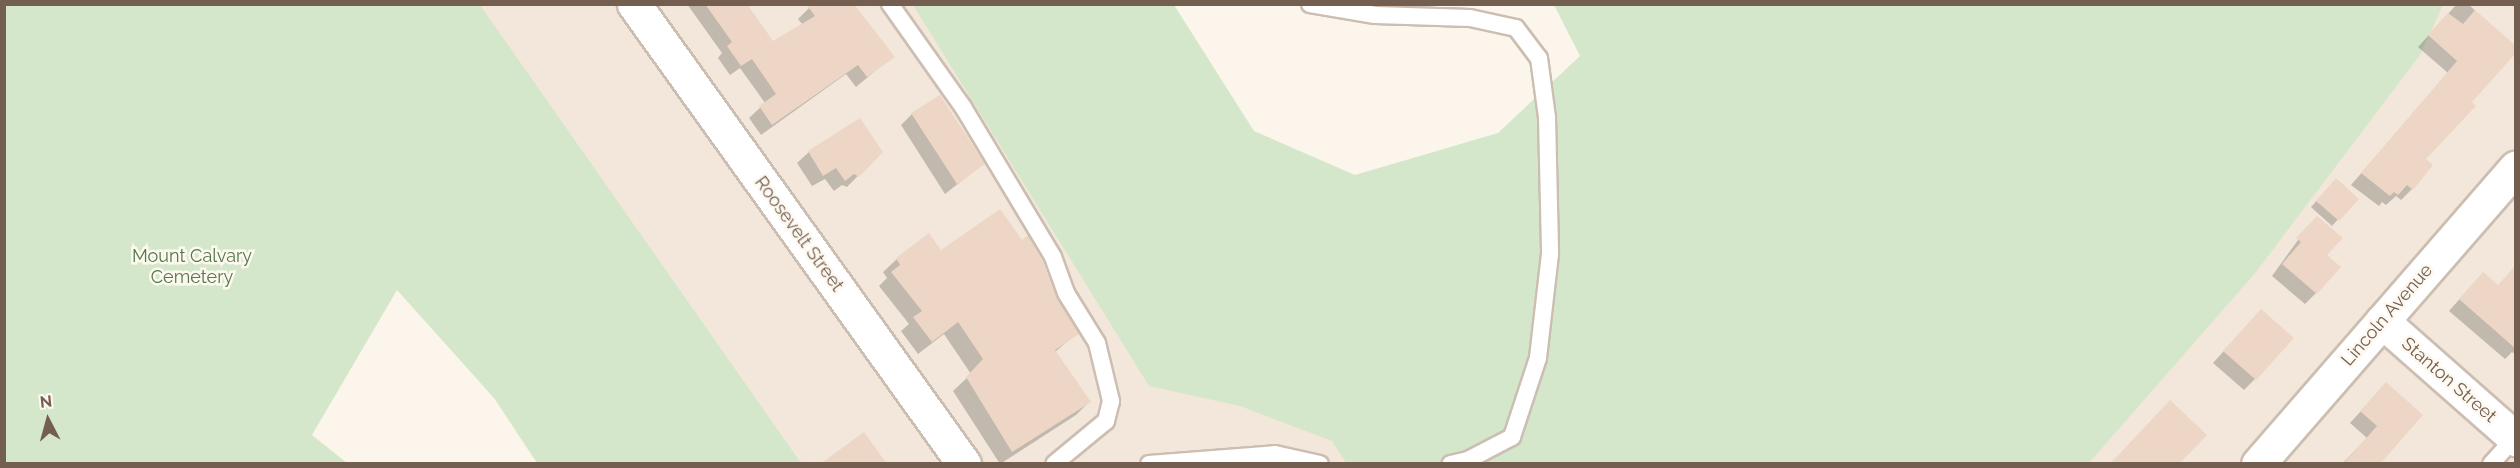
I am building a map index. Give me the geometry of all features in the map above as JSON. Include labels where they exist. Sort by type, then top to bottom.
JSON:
[{"type":"street","name":"Roosevelt Street","points":[[634,4],[964,464]]},
{"type":"street","name":"Lincoln Avenue","points":[[2258,464],[2516,167]]},
{"type":"street","name":"Stanton Street","points":[[2382,321],[2515,438]]},
{"type":"lane","points":[[890,4],[963,107],[1053,257],[1066,293],[1097,343],[1111,401],[1106,421],[1054,464]]},
{"type":"lane","points":[[1310,4],[1375,15],[1470,18],[1516,28],[1539,58],[1547,117],[1550,254],[1538,358],[1512,437],[1468,460],[1450,464]]},
{"type":"lane","points":[[2492,464],[2515,438]]},
{"type":"lane","points":[[1149,464],[1275,454],[1320,464]]},
{"type":"shaded area","points":[[417,5],[980,5],[1454,463],[793,463]]},
{"type":"shaded area","points":[[2407,5],[2515,5],[2515,463],[2056,464]]},
{"type":"green space","name":"Mount Calvary Cemetery","points":[[4,5],[480,5],[801,463],[537,463],[494,398],[397,290],[312,435],[347,463],[5,463]]},
{"type":"green space","points":[[913,5],[1174,5],[1254,131],[1355,175],[1498,133],[1580,56],[1554,5],[2443,5],[2420,55],[2256,272],[2088,464],[1346,463],[1332,441],[1240,406],[1149,386]]},
{"type":"building","points":[[705,4],[747,4],[773,41],[815,16],[806,4],[854,4],[895,57],[867,77],[858,65],[772,125],[759,106],[776,94],[752,59],[741,66],[727,46],[732,42]]},
{"type":"building","points":[[2475,10],[2516,46],[2516,53],[2472,102],[2476,106],[2426,159],[2433,165],[2413,190],[2407,185],[2398,195],[2394,192],[2390,196],[2361,173],[2457,61],[2428,35],[2448,13],[2463,24]]},
{"type":"building","points":[[940,95],[985,164],[957,184],[911,113]]},
{"type":"building","points":[[860,118],[883,152],[859,177],[854,174],[845,181],[836,168],[823,176],[808,151]]},
{"type":"building","points":[[2336,178],[2359,199],[2339,221],[2316,201]]},
{"type":"building","points":[[1000,209],[1022,240],[1028,235],[1043,262],[1057,298],[1079,334],[1055,350],[1091,402],[1012,452],[966,377],[983,359],[958,322],[932,342],[913,317],[922,311],[891,272],[900,265],[896,258],[929,233],[941,250]]},
{"type":"building","points":[[2317,216],[2343,238],[2327,255],[2341,267],[2317,294],[2282,264],[2301,242],[2296,238]]},
{"type":"building","points":[[2516,265],[2516,349],[2459,299],[2483,272],[2498,285]]},
{"type":"building","points":[[2261,309],[2294,338],[2256,380],[2223,351]]},
{"type":"building","points":[[2386,382],[2423,415],[2380,464],[2343,464],[2377,426],[2360,411]]},
{"type":"building","points":[[2170,400],[2207,435],[2179,464],[2110,464]]},
{"type":"building","points":[[864,432],[887,464],[820,464]]}]
